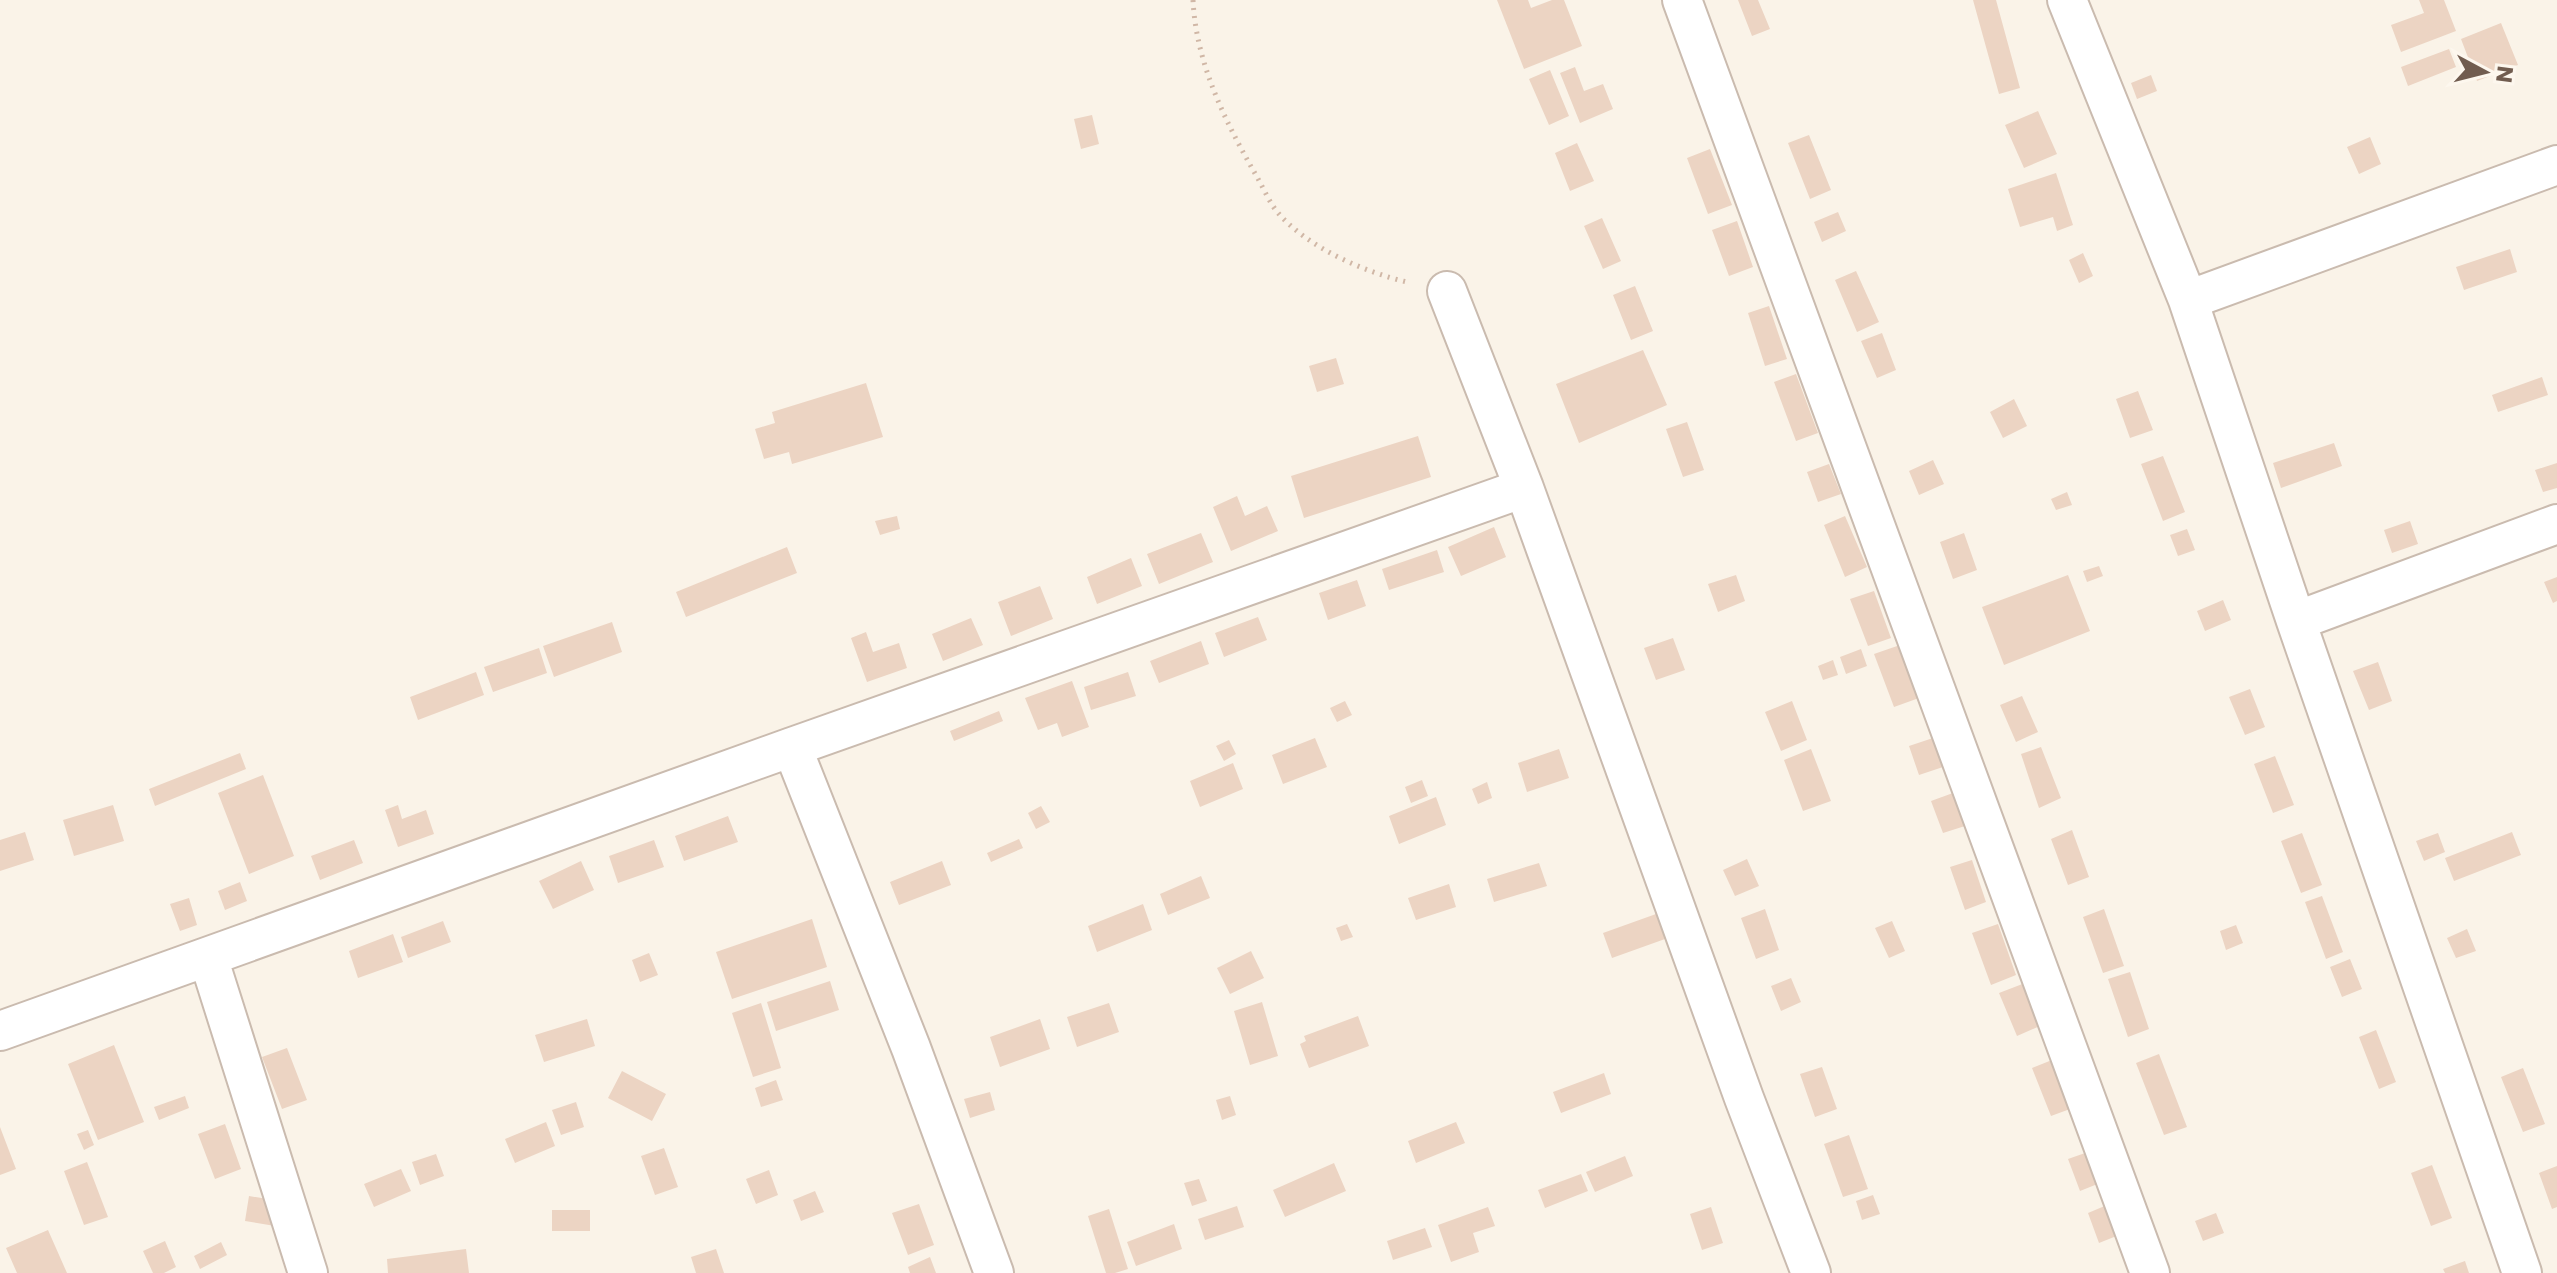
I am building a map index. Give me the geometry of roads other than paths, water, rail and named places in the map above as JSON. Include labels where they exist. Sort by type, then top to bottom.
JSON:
[{"type":"street","points":[[1682,0],[2150,1273]]},
{"type":"street","points":[[2067,0],[2188,300],[2522,1273]]},
{"type":"street","points":[[2188,300],[2557,165]]},
{"type":"street","points":[[1447,291],[1524,488],[1744,1098],[1811,1273]]},
{"type":"street","points":[[0,1031],[1524,488]]},
{"type":"street","points":[[2296,621],[2557,524]]},
{"type":"street","points":[[792,747],[911,1048],[994,1273]]},
{"type":"street","points":[[208,957],[308,1273]]}]
